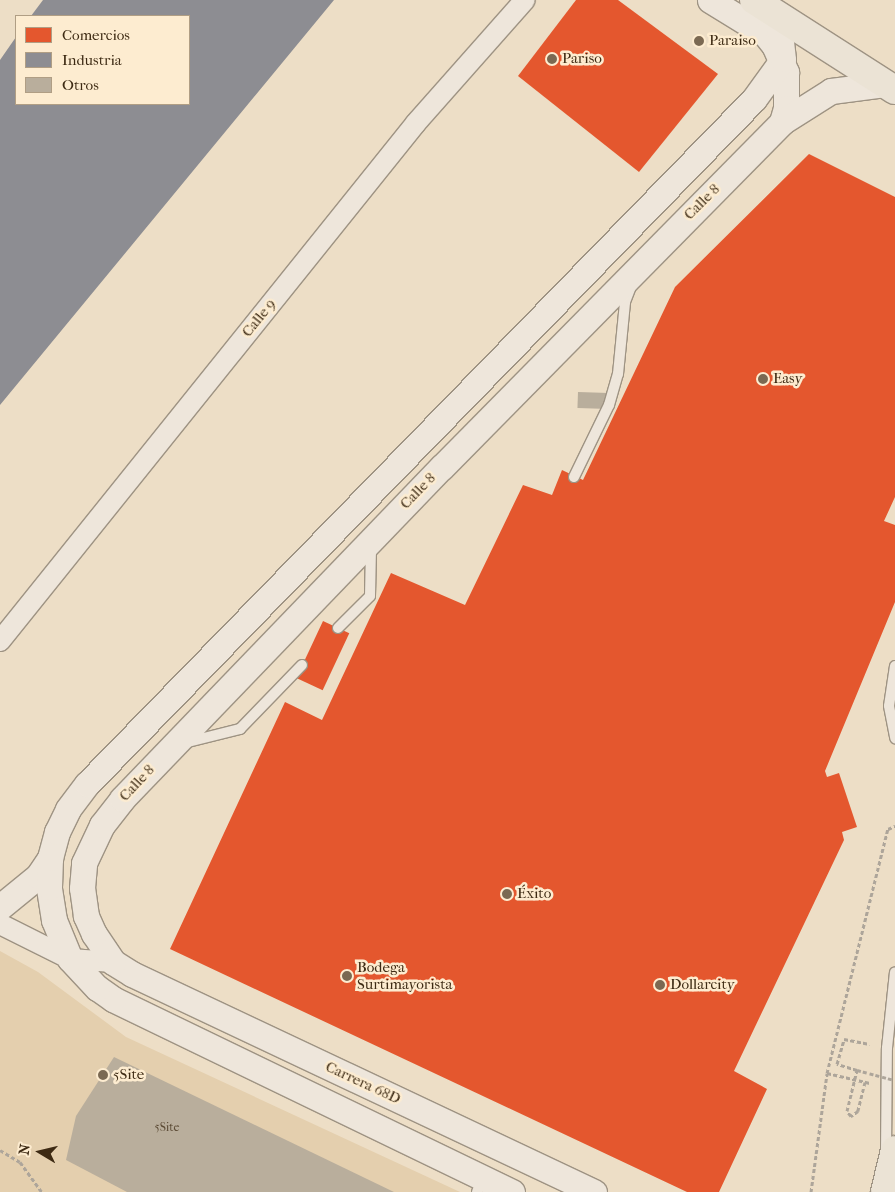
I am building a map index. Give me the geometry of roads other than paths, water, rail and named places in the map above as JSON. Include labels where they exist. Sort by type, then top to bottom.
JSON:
[{"type":"main road","points":[[754,0],[890,87]]},
{"type":"main road","points":[[885,1190],[895,1150]]},
{"type":"street","name":"Calle 9","points":[[0,641],[416,123],[525,0]]},
{"type":"street","points":[[710,0],[765,34],[782,59]]},
{"type":"street","points":[[778,16],[787,90],[782,122]]},
{"type":"street","points":[[70,959],[54,920],[48,887],[50,858],[57,832],[68,809],[87,784],[754,98],[782,59]]},
{"type":"street","name":"Calle 8","points":[[122,968],[94,934],[86,916],[82,888],[84,863],[102,825],[173,745],[371,540],[640,264],[782,122],[832,91],[890,87]]},
{"type":"street","points":[[0,907],[38,876],[50,858]]},
{"type":"street","name":"Carrera 68D","points":[[0,924],[70,959],[122,968],[594,1192]]},
{"type":"street","name":"Carrera 68D","points":[[70,959],[97,988],[113,999],[480,1185],[512,1192]]},
{"type":"lane","points":[[574,477],[610,405],[618,374],[625,302],[640,264]]},
{"type":"lane","points":[[338,628],[370,596],[371,540]]},
{"type":"lane","points":[[173,745],[240,729],[302,665]]},
{"type":"lane","points":[[895,666],[889,706],[895,738]]},
{"type":"lane","points":[[885,1190],[885,1087],[895,972]]},
{"type":"place","name":"Paraiso","points":[[699,41]]},
{"type":"place","name":"Pariso","points":[[552,59]]},
{"type":"place","name":"Easy","points":[[763,379]]},
{"type":"place","name":"Éxito","points":[[507,894]]},
{"type":"place","name":"Bodega Surtimayorista","points":[[347,976]]},
{"type":"place","name":"Dollarcity","points":[[660,985]]},
{"type":"place","name":"5Site","points":[[103,1075]]}]
